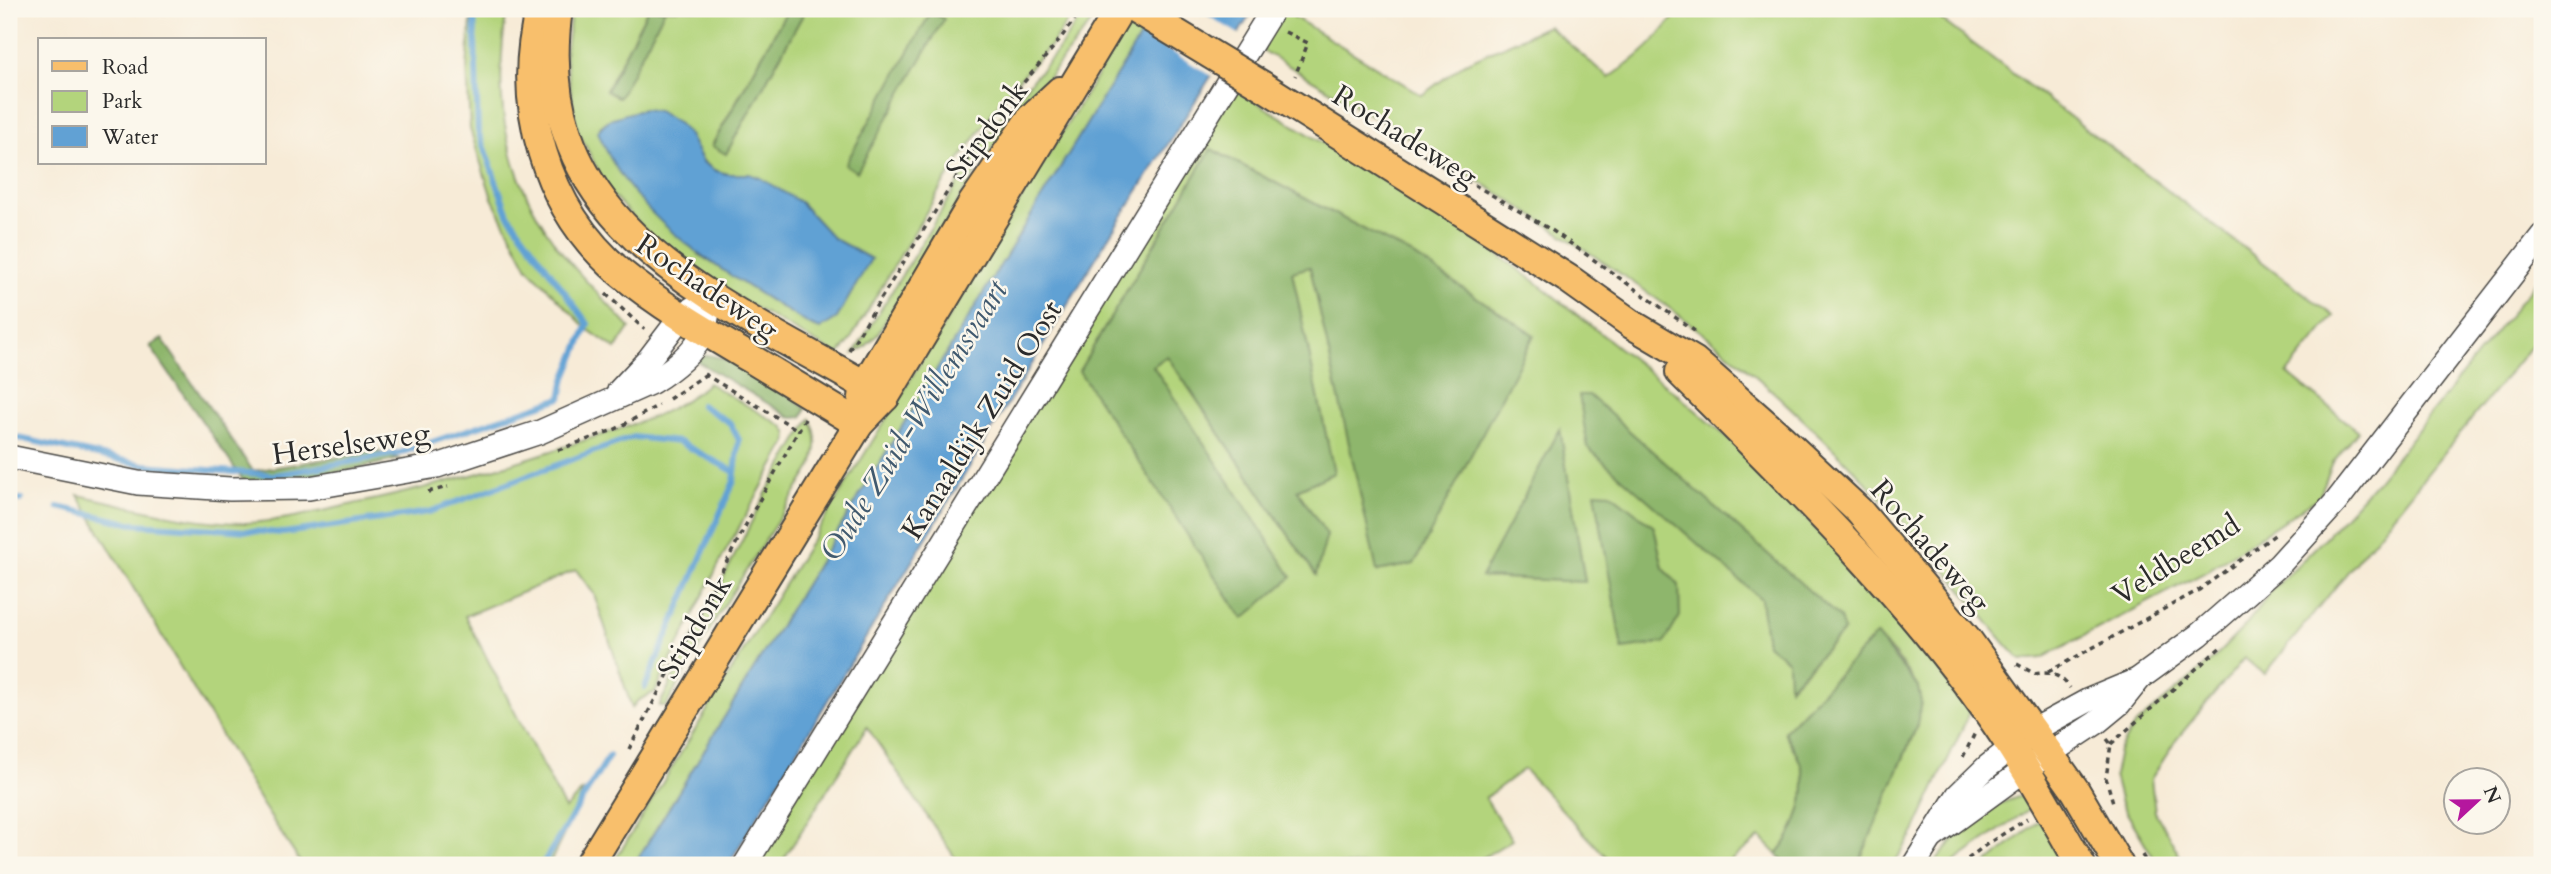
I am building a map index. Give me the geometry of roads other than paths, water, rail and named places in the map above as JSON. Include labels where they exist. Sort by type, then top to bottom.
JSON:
[{"type":"main road","name":"Rochadeweg","points":[[540,9],[531,57],[532,102],[541,149],[557,189],[583,232],[621,273],[692,324],[859,424]]},
{"type":"main road","name":"Rochadeweg","points":[[558,9],[554,48],[557,94],[569,139],[579,163],[606,208],[661,261],[710,296],[875,391]]},
{"type":"main road","name":"Stipdonk","points":[[589,865],[859,424],[875,391],[1120,9]]},
{"type":"main road","name":"Rochadeweg","points":[[1136,9],[1263,86],[1570,280],[1633,325],[1694,361],[1859,512],[1967,639],[2075,790],[2119,865]]},
{"type":"main road","name":"Rochadeweg","points":[[1633,325],[1861,556],[1944,656],[1988,712],[2019,759],[2081,865]]},
{"type":"street","name":"Kanaaldijk Zuid Oost","points":[[746,865],[1273,9]]},
{"type":"street","name":"Veldbeemd","points":[[1914,865],[1958,795],[1987,767],[2019,759],[2089,700],[2140,678],[2199,635],[2279,565],[2336,502],[2542,236]]},
{"type":"street","name":"Herselseweg","points":[[9,457],[138,483],[230,489],[309,488],[437,466],[540,432],[609,401],[643,366],[692,324],[710,296]]},
{"type":"water","name":"Oude Zuid-Willemsvaart","points":[[1157,9],[1254,9],[1108,238],[728,865],[634,865]]},
{"type":"water","points":[[644,109],[658,111],[679,124],[689,135],[703,162],[714,170],[760,178],[800,202],[833,238],[871,259],[837,318],[820,329],[748,287],[688,245],[660,221],[635,194],[614,165],[598,132],[612,119]]},
{"type":"waterway","points":[[9,436],[144,465],[275,475],[400,453],[561,398],[564,382],[588,324],[508,214],[478,131],[474,9]]},
{"type":"waterway","points":[[645,687],[734,481],[739,440],[730,423],[701,405]]},
{"type":"waterway","points":[[58,507],[134,524],[284,533],[429,512],[633,437],[679,442],[735,472]]},
{"type":"waterway","points":[[9,497],[21,500]]},
{"type":"waterway","points":[[542,865],[609,756]]}]
